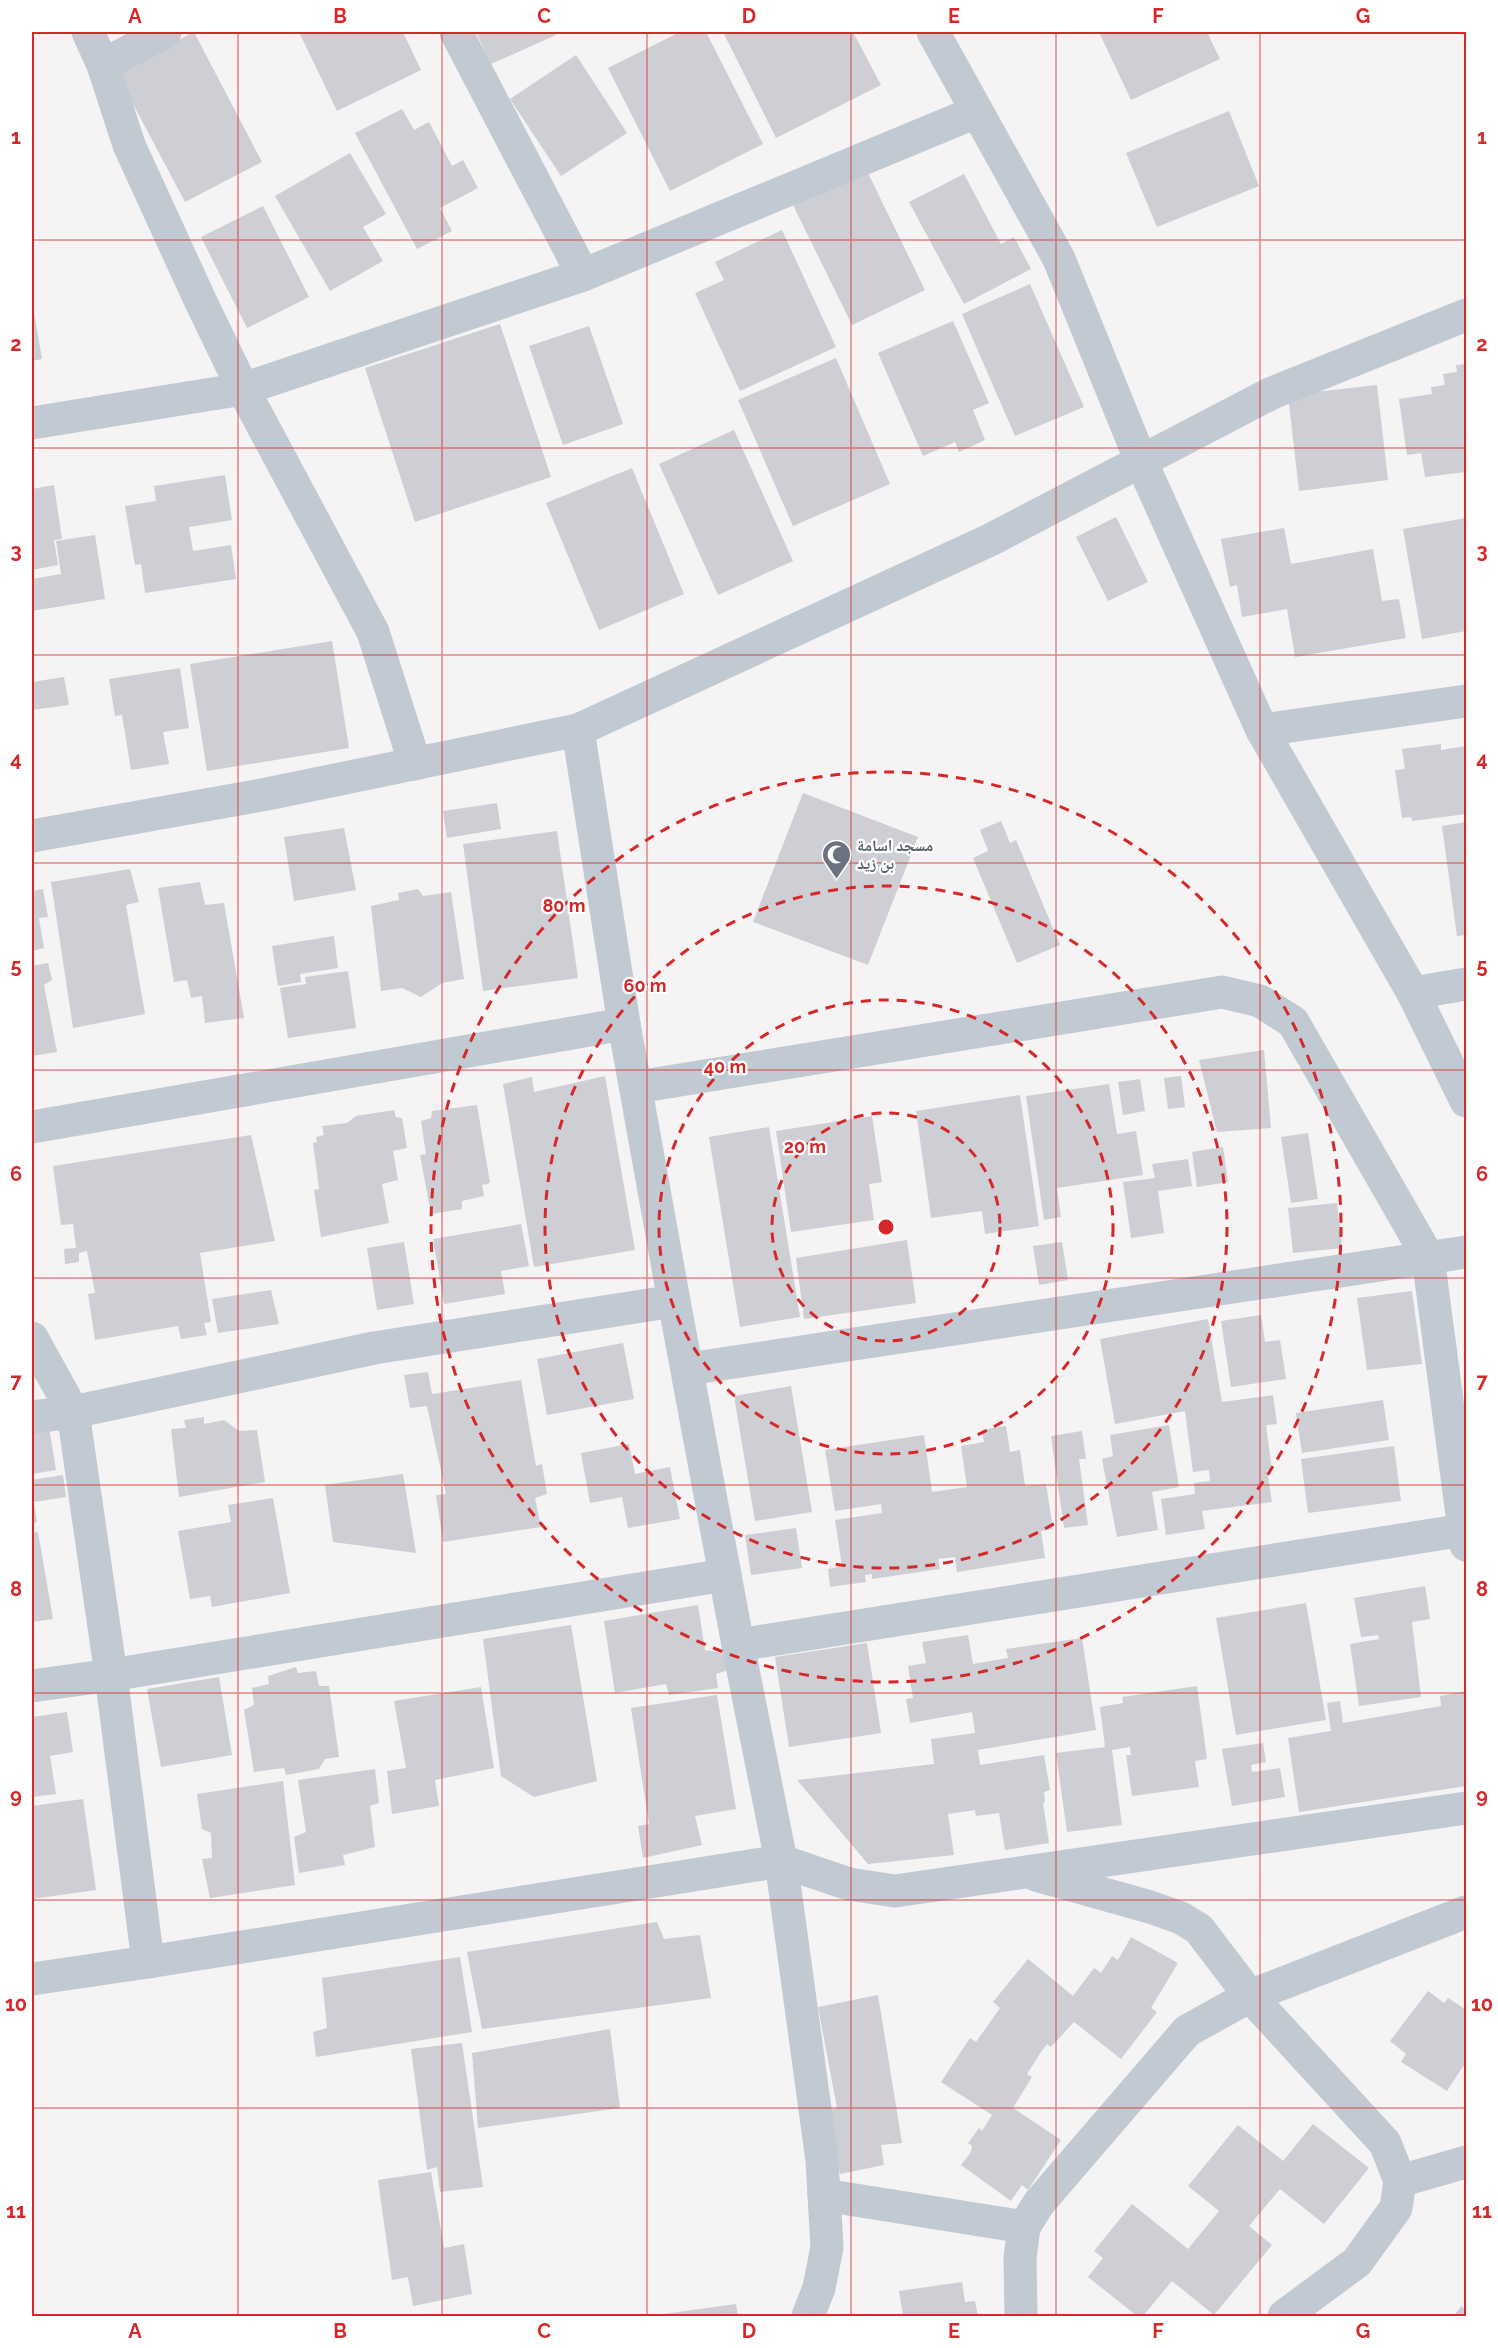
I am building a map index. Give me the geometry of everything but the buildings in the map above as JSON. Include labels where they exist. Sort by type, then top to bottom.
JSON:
[{"type":"street","points":[[88,32],[103,65],[129,145],[243,389],[373,632],[415,764]]},
{"type":"street","points":[[103,65],[165,32]]},
{"type":"street","points":[[456,32],[583,275]]},
{"type":"street","points":[[933,32],[1059,259],[1141,461],[1262,730],[1413,993],[1467,1101]]},
{"type":"street","points":[[32,423],[243,389],[583,275],[976,112]]},
{"type":"street","points":[[32,836],[267,794],[578,730],[990,540],[1272,393],[1467,315]]},
{"type":"street","points":[[1262,730],[1467,701]]},
{"type":"street","points":[[578,730],[624,1024],[738,1645],[781,1861],[822,2160],[827,2247],[819,2288],[808,2316]]},
{"type":"street","points":[[1413,993],[1467,984]]},
{"type":"street","points":[[637,1087],[1222,993],[1260,1001],[1293,1022],[1428,1257],[1465,1537],[738,1645]]},
{"type":"street","points":[[32,1127],[624,1024]]},
{"type":"street","points":[[688,1369],[1467,1252]]},
{"type":"street","points":[[32,1417],[73,1412],[374,1348],[674,1301]]},
{"type":"street","points":[[32,1338],[73,1412],[111,1675],[148,1962]]},
{"type":"street","points":[[32,1686],[725,1575]]},
{"type":"street","points":[[32,1979],[781,1861],[849,1884],[895,1891],[1467,1808]]},
{"type":"street","points":[[1027,1872],[1180,1918],[1199,1929],[1250,1996],[1386,2143],[1400,2181],[1396,2208],[1357,2262],[1284,2316]]},
{"type":"street","points":[[1021,2316],[1020,2258],[1023,2227],[1039,2203],[1187,2031],[1250,1996],[1467,1912]]},
{"type":"street","points":[[1400,2181],[1467,2162]]},
{"type":"street","points":[[824,2195],[1023,2227]]},
{"type":"place","name":"مسجد اسامة بن زيد","points":[[836,880]]}]
